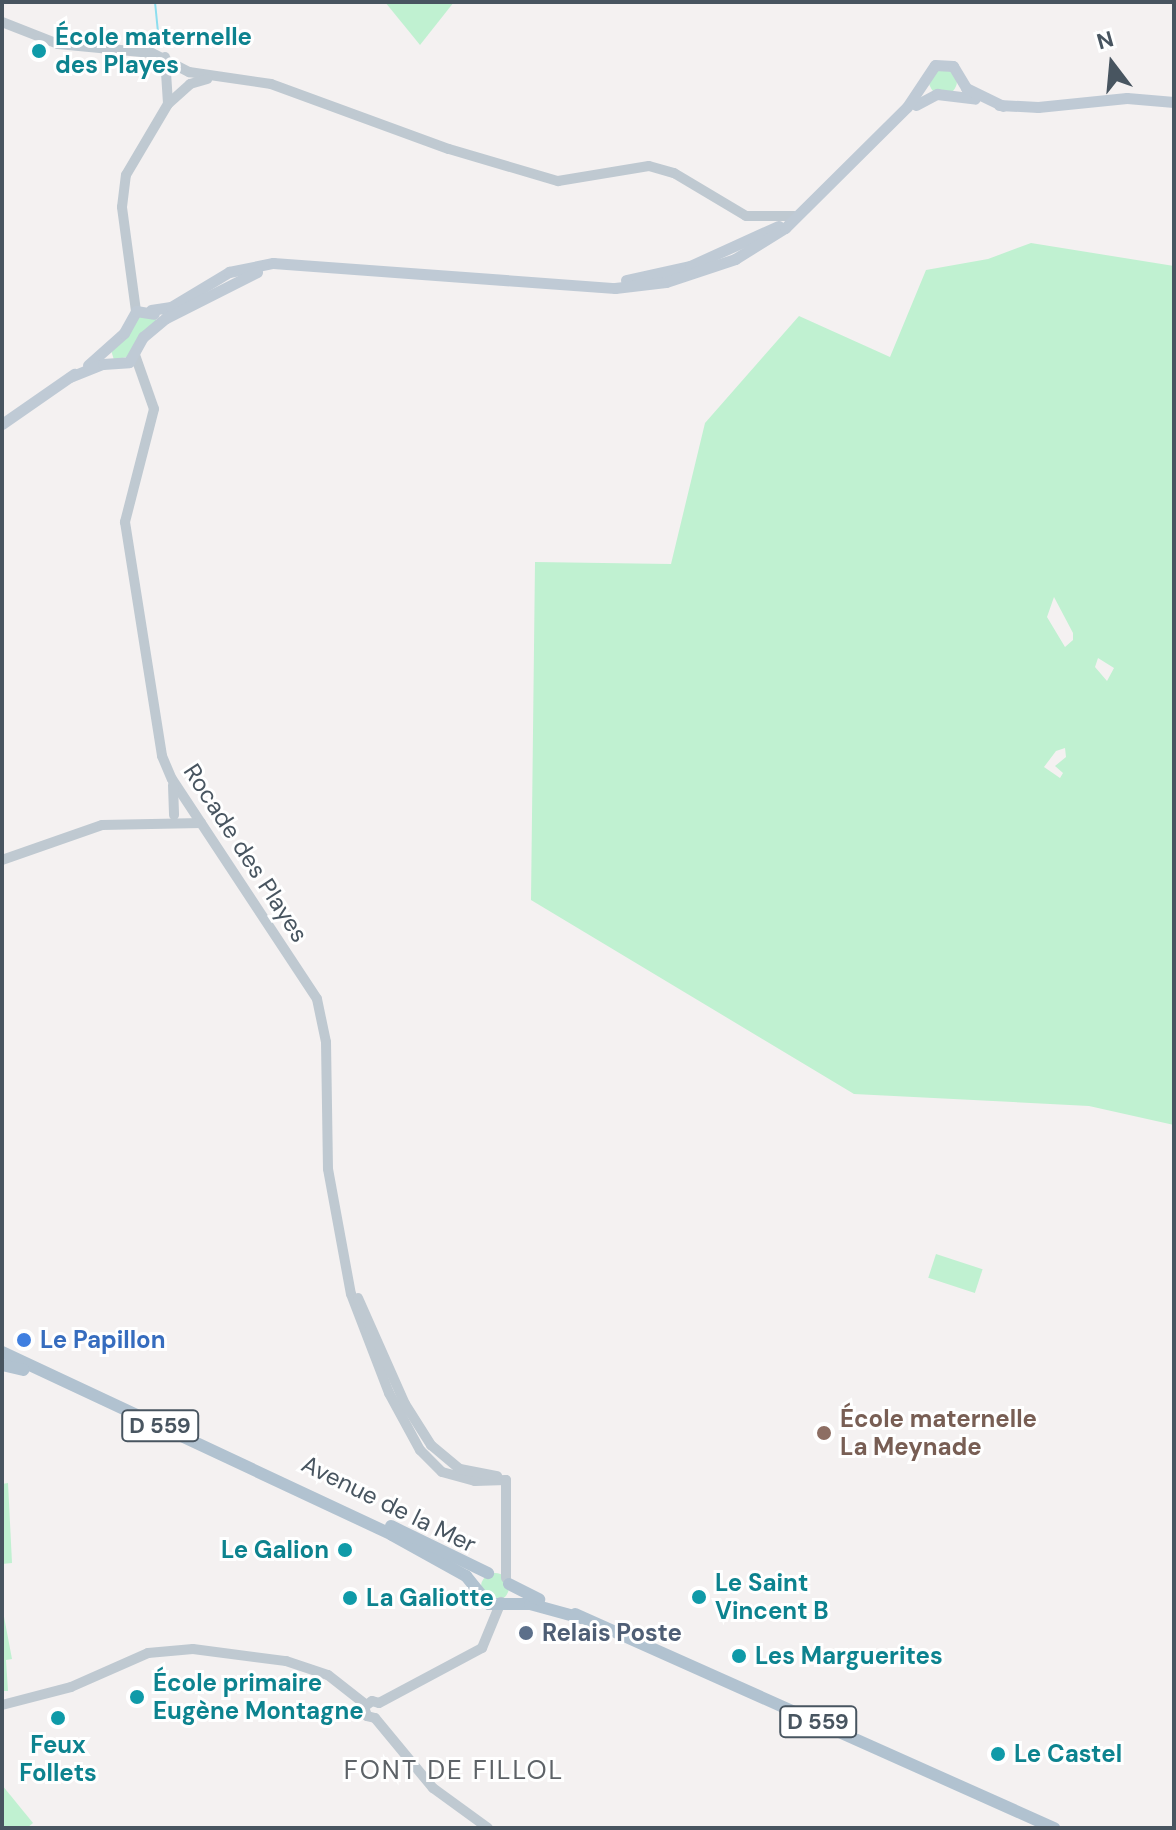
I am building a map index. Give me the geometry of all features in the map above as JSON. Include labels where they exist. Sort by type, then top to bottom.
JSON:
[{"type":"main road","points":[[839,176],[927,81],[932,68],[943,63],[956,69],[959,80],[971,92],[1003,106]]},
{"type":"main road","points":[[951,93],[959,80]]},
{"type":"main road","points":[[927,81],[937,94]]},
{"type":"main road","points":[[2,424],[111,347],[145,310],[171,307],[229,272],[294,263],[577,285],[650,285],[707,270],[771,239],[919,103],[937,94],[951,93],[1003,106],[1127,98],[1174,102]]},
{"type":"main road","points":[[577,285],[690,266],[805,209]]},
{"type":"main road","points":[[70,377],[121,363],[135,355],[143,337],[233,281],[294,263]]},
{"type":"main road","points":[[145,310],[156,317],[155,328]]},
{"type":"main road","points":[[111,347],[121,363]]},
{"type":"main road","name":"Avenue de la Mer","points":[[3,1360],[50,1376],[508,1581]]},
{"type":"main road","name":"Avenue de la Mer","points":[[271,1476],[425,1552],[477,1589]]},
{"type":"main road","points":[[491,1573],[477,1589],[484,1601],[530,1604],[581,1618]]},
{"type":"main road","points":[[501,1602],[508,1581]]},
{"type":"main road","name":"D 559","points":[[508,1581],[581,1618],[1054,1828]]},
{"type":"street","points":[[2,22],[58,44],[165,57],[179,79]]},
{"type":"street","points":[[179,79],[213,77],[271,84],[449,149],[558,181],[649,166],[667,170],[730,210],[757,219],[794,216]]},
{"type":"street","points":[[145,310],[136,288],[123,219],[123,183],[179,79]]},
{"type":"street","name":"Rocade des Playes","points":[[135,355],[154,409],[132,482],[127,544],[155,725],[172,779],[317,999],[326,1042],[328,1169],[357,1321],[420,1450],[449,1475],[475,1481],[506,1480],[503,1556],[508,1581]]},
{"type":"street","points":[[121,363],[139,371]]},
{"type":"street","points":[[172,779],[173,818]]},
{"type":"street","points":[[2,860],[102,825],[194,814]]},
{"type":"street","name":"Rocade des Playes","points":[[491,1573],[503,1556]]},
{"type":"street","points":[[484,1601],[492,1626]]},
{"type":"street","points":[[2,1705],[71,1687],[148,1653],[193,1649],[286,1661],[328,1675],[365,1704],[379,1703],[482,1648],[501,1602]]},
{"type":"street","points":[[375,1718],[381,1713],[379,1703]]},
{"type":"street","points":[[365,1704],[365,1714],[375,1718],[433,1788],[488,1828]]},
{"type":"green space","points":[[385,2],[454,2],[420,45]]},
{"type":"green space","points":[[943,67],[953,71],[957,81],[953,91],[943,95],[933,91],[929,81],[933,71]]},
{"type":"green space","points":[[1031,243],[1174,266],[1174,1125],[1089,1106],[854,1094],[531,900],[535,562],[671,564],[705,423],[799,316],[890,357],[926,270],[988,259]],"holes":[[[1054,597],[1073,633],[1073,640],[1065,647],[1047,617]],[[1098,658],[1114,668],[1107,681],[1095,667]],[[1065,748],[1066,757],[1055,766],[1063,773],[1060,778],[1044,767],[1056,751]]]},
{"type":"green space","points":[[133,314],[156,317],[156,323],[135,355],[114,360],[111,350]]},
{"type":"green space","points":[[936,1254],[983,1269],[975,1293],[928,1278]]},
{"type":"green space","points":[[8,1483],[12,1563],[2,1564],[2,1484]]},
{"type":"green space","points":[[495,1573],[505,1577],[509,1587],[505,1597],[495,1601],[485,1597],[481,1587],[485,1577]]},
{"type":"green space","points":[[2,1606],[12,1659],[6,1660],[8,1691],[2,1691]]},
{"type":"green space","points":[[2,1785],[33,1823],[27,1828],[2,1828]]},
{"type":"waterway","points":[[155,2],[159,42]]},
{"type":"place","name":"École maternelle des Playes","points":[[39,51]]},
{"type":"place","name":"Le Papillon","points":[[24,1340]]},
{"type":"place","name":"École maternelle La Meynade","points":[[824,1433]]},
{"type":"place","name":"Le Galion","points":[[345,1550]]},
{"type":"place","name":"Le Saint Vincent B","points":[[699,1597]]},
{"type":"place","name":"La Galiotte","points":[[350,1598]]},
{"type":"place","name":"Relais Poste","points":[[526,1633]]},
{"type":"place","name":"Les Marguerites","points":[[739,1656]]},
{"type":"place","name":"École primaire Eugène Montagne","points":[[137,1697]]},
{"type":"place","name":"Feux Follets","points":[[58,1718]]},
{"type":"place","name":"Le Castel","points":[[998,1754]]},
{"type":"district","name":"FONT DE FILLOL","points":[[454,1771]]}]
